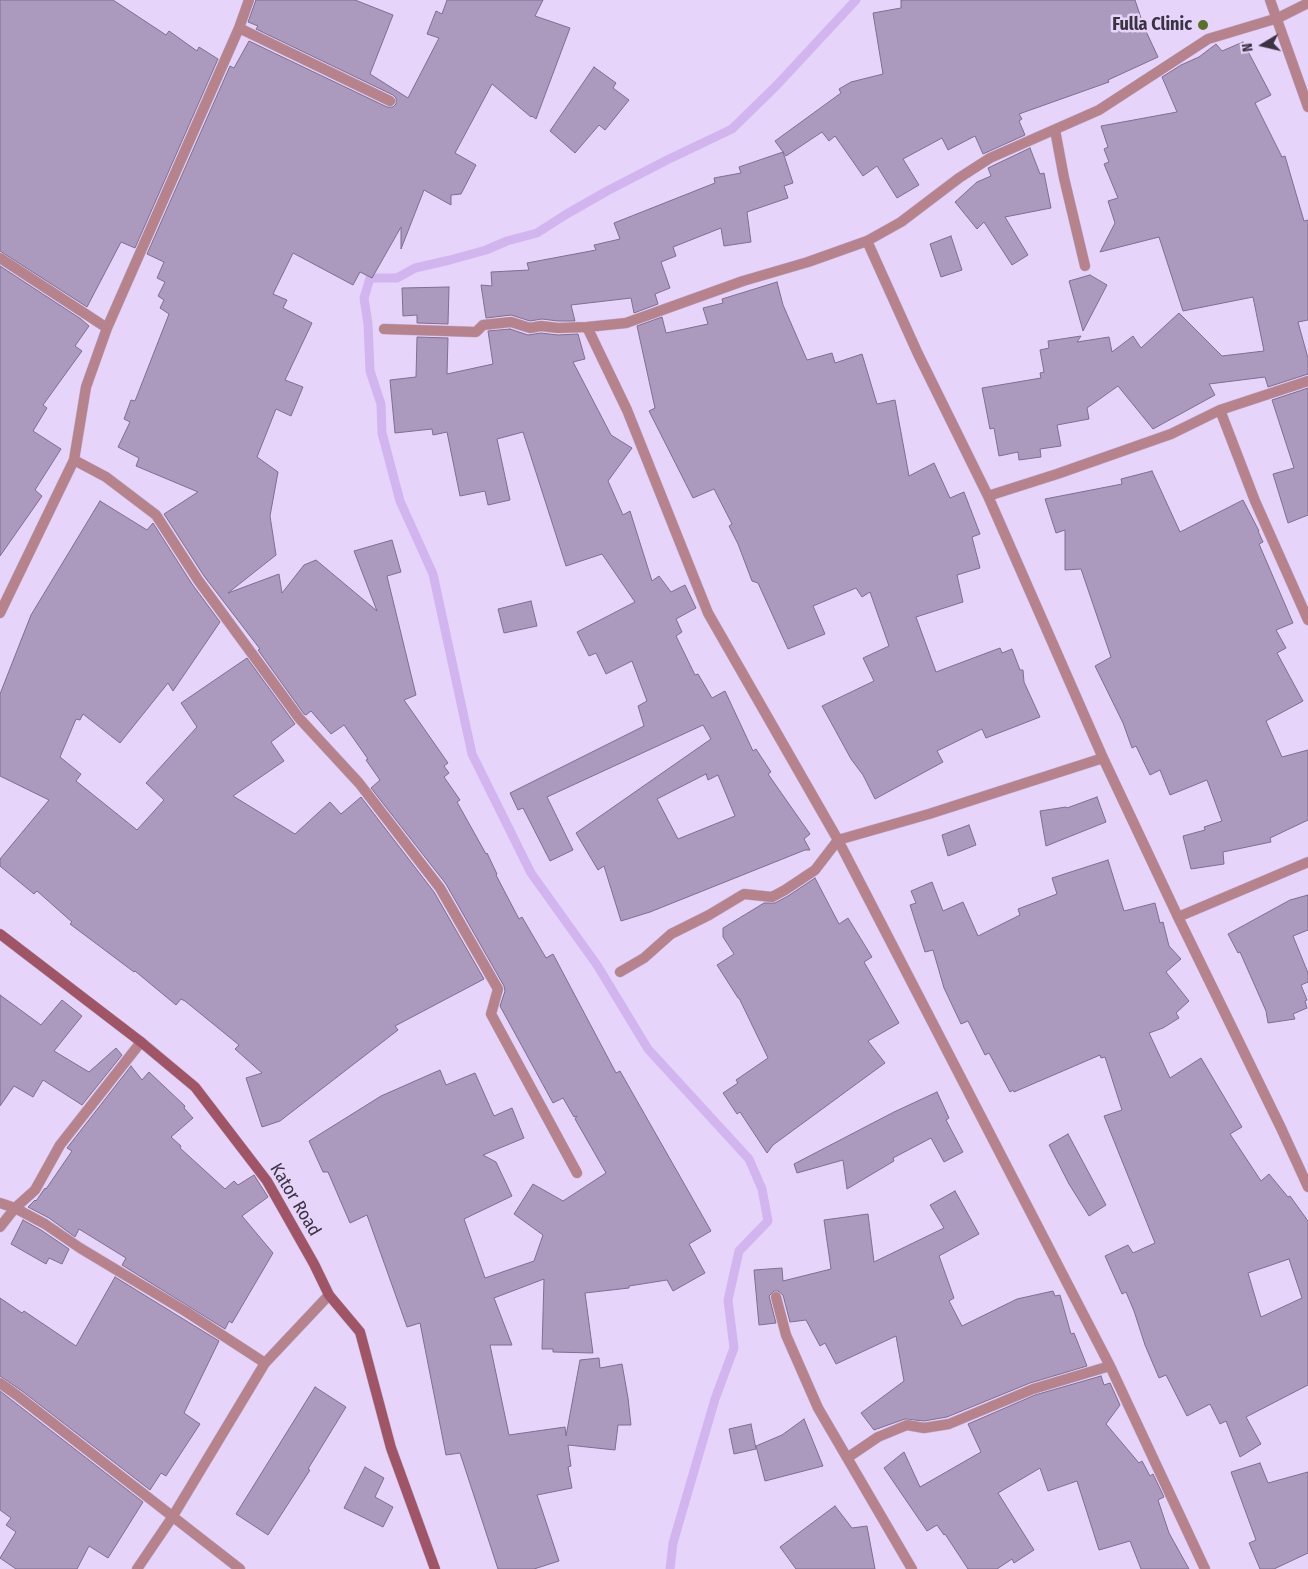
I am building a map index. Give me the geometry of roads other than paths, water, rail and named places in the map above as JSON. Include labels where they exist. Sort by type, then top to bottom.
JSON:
[{"type":"main road","name":"Kator Road","points":[[0,934],[141,1042],[195,1087],[266,1181],[314,1264],[328,1295],[360,1332],[391,1448],[435,1569]]},
{"type":"street","points":[[0,613],[74,460],[86,387],[107,328],[239,28],[248,0]]},
{"type":"street","points":[[1270,0],[1308,106]]},
{"type":"street","points":[[384,330],[476,332],[483,325],[511,322],[530,328],[541,326],[558,328],[626,324],[743,281],[808,262],[867,241],[901,222],[959,178],[990,158],[1113,103],[1174,60],[1208,39],[1278,18],[1308,3]]},
{"type":"street","points":[[239,28],[390,100]]},
{"type":"street","points":[[1055,130],[1064,178],[1086,266]]},
{"type":"street","points":[[867,241],[918,354],[988,496],[1103,758],[1308,1188]]},
{"type":"street","points":[[0,258],[107,328]]},
{"type":"street","points":[[587,327],[627,410],[708,613],[838,840],[1110,1366],[1205,1569]]},
{"type":"street","points":[[988,496],[1171,434],[1220,410],[1308,381]]},
{"type":"street","points":[[1220,410],[1255,500],[1308,620]]},
{"type":"street","points":[[74,460],[106,477],[156,515],[198,580],[299,718],[360,783],[440,888],[498,989],[491,1014],[577,1173]]},
{"type":"street","points":[[620,972],[644,958],[671,934],[709,915],[744,894],[772,897],[785,890],[815,870],[838,840],[929,814],[1103,758]]},
{"type":"street","points":[[1178,917],[1308,862]]},
{"type":"street","points":[[0,1228],[16,1208],[35,1190],[60,1145],[141,1042]]},
{"type":"street","points":[[0,1203],[16,1208],[185,1311],[265,1363]]},
{"type":"street","points":[[137,1569],[173,1516],[265,1363],[328,1295]]},
{"type":"street","points":[[776,1297],[786,1335],[818,1408],[912,1569]]},
{"type":"street","points":[[847,1458],[878,1437],[907,1425],[924,1428],[949,1424],[1033,1389],[1110,1366]]},
{"type":"street","points":[[0,1383],[240,1569]]},
{"type":"waterway","points":[[670,1569],[673,1543],[715,1399],[734,1348],[728,1300],[739,1251],[768,1221],[762,1189],[749,1159],[648,1049],[597,965],[531,873],[472,754],[433,574],[400,501],[382,433],[381,404],[370,371],[368,324],[364,298],[370,278],[397,278],[415,268],[486,250],[507,241],[537,233],[607,191],[732,129],[777,85],[856,0]]},
{"type":"place","name":"Fulla Clinic","points":[[1203,25]]}]
